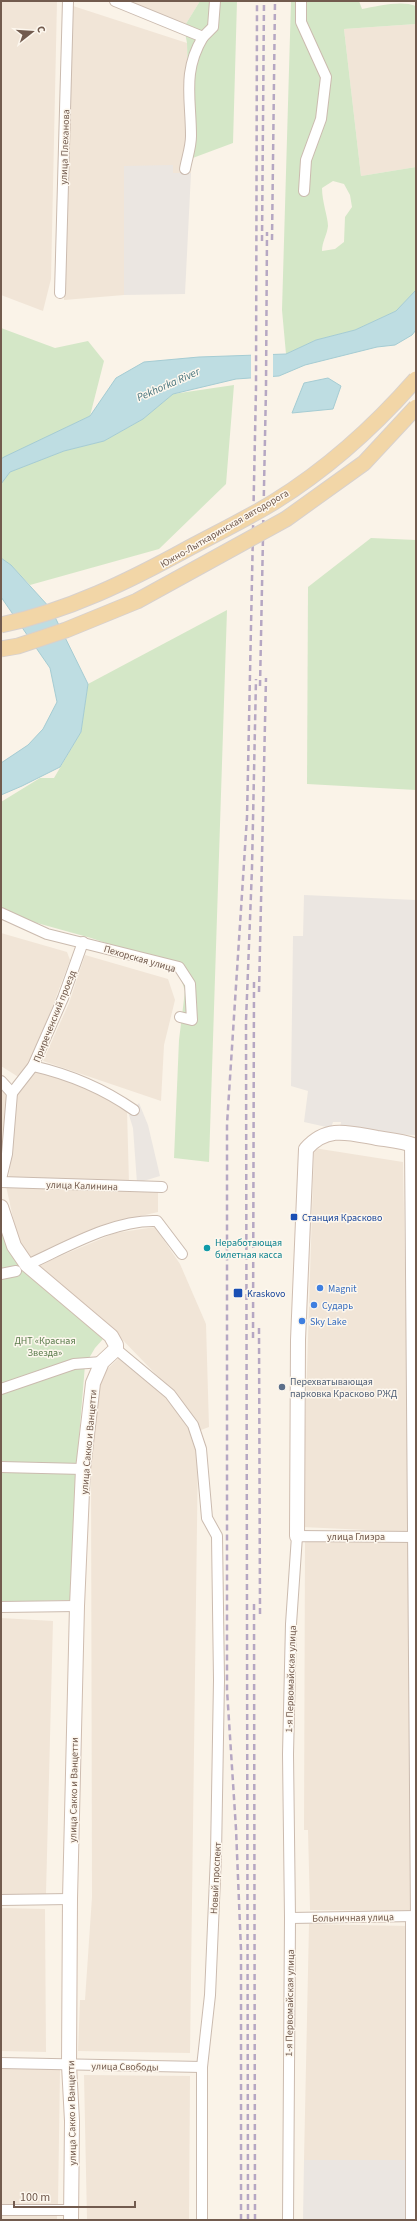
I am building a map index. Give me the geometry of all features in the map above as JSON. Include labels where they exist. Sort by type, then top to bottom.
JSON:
[{"type":"main road","name":"Южно-Лыткаринская автодорога","points":[[1,625],[60,609],[130,580],[274,502],[317,472],[387,412],[416,379]]},
{"type":"main road","name":"Южно-Лыткаринская автодорога","points":[[1,649],[18,646],[66,630],[137,601],[286,519],[364,463],[416,407]]},
{"type":"main road","name":"1-я Первомайская улица","points":[[297,1536],[298,1340],[306,1149],[313,1141],[329,1133],[347,1132],[413,1144]]},
{"type":"main road","points":[[1,1207],[21,1268],[111,1336],[116,1345],[116,1349],[102,1362]]},
{"type":"main road","name":"улица Сакко и Ванцетти","points":[[71,2215],[72,2121],[69,2065],[70,1899],[77,1606],[84,1469],[93,1383],[102,1362]]},
{"type":"street","name":"улица Плеханова","points":[[60,293],[68,1]]},
{"type":"street","points":[[115,1],[203,37]]},
{"type":"street","points":[[185,169],[191,138],[188,80],[194,52],[203,37],[213,27],[214,1]]},
{"type":"street","points":[[302,1],[301,22],[326,77],[321,119],[306,160],[304,191]]},
{"type":"street","points":[[1,913],[47,934],[83,942]]},
{"type":"street","name":"Пехорская улица","points":[[83,942],[179,967],[190,984],[192,1020],[180,1017]]},
{"type":"street","name":"Приреченский проезд","points":[[12,1093],[33,1066],[63,998],[83,942]]},
{"type":"street","points":[[33,1066],[73,1078],[120,1100],[134,1110]]},
{"type":"street","points":[[1,1081],[12,1093],[6,1160],[1,1181]]},
{"type":"street","points":[[411,2220],[412,1922],[416,1916],[414,1537],[411,1424],[413,1144]]},
{"type":"street","name":"улица Калинина","points":[[1,1181],[162,1187]]},
{"type":"street","points":[[1,1274],[21,1268],[114,1227],[149,1221],[157,1221],[182,1254]]},
{"type":"street","name":"Новый проспект","points":[[116,1349],[170,1394],[193,1425],[201,1449],[207,1518],[217,1536],[219,1680],[216,1855],[210,1995],[202,2067],[202,2220]]},
{"type":"street","points":[[1,1390],[74,1364],[102,1362]]},
{"type":"street","points":[[1,1467],[84,1469]]},
{"type":"street","name":"улица Глиэра","points":[[297,1536],[414,1537]]},
{"type":"street","name":"1-я Первомайская улица","points":[[288,2220],[290,1918],[288,1754],[292,1624],[297,1536]]},
{"type":"street","points":[[1,1607],[77,1606]]},
{"type":"street","points":[[1,1900],[70,1899]]},
{"type":"street","name":"Больничная улица","points":[[290,1918],[416,1916]]},
{"type":"street","name":"улица Свободы","points":[[1,2063],[202,2067]]},
{"type":"street","points":[[1,2210],[71,2215]]},
{"type":"shaded area","points":[[1,1],[57,1],[51,279],[43,311],[1,295]]},
{"type":"shaded area","points":[[119,1],[200,1],[184,27]]},
{"type":"shaded area","points":[[70,5],[187,43],[191,173],[173,173],[173,166],[124,166],[124,295],[64,300]]},
{"type":"shaded area","points":[[416,24],[416,167],[361,176],[344,29]]},
{"type":"shaded area","points":[[173,165],[173,173],[191,173],[185,294],[124,295],[124,166]]},
{"type":"shaded area","points":[[304,895],[416,900],[416,1135],[381,1134],[340,1128],[341,1122],[333,1122],[331,1128],[304,1122],[308,1091],[291,1086],[293,936],[303,936]]},
{"type":"shaded area","points":[[1,933],[67,952],[70,960],[30,1066],[20,1078],[1,1066]]},
{"type":"shaded area","points":[[85,955],[168,979],[175,1000],[164,1045],[161,1101],[43,1061],[69,1003]]},
{"type":"shaded area","points":[[35,1071],[85,1087],[127,1110],[129,1183],[9,1178],[17,1093]]},
{"type":"shaded area","points":[[1,1083],[10,1093],[1,1155]]},
{"type":"shaded area","points":[[139,1103],[148,1125],[160,1176],[137,1183],[133,1128],[129,1115]]},
{"type":"shaded area","points":[[314,1148],[403,1162],[410,1532],[302,1527]]},
{"type":"shaded area","points":[[6,1186],[158,1191],[158,1212],[115,1222],[29,1258],[18,1240]]},
{"type":"shaded area","points":[[155,1227],[180,1264],[206,1324],[209,1427],[201,1430],[174,1393],[116,1333],[39,1265],[115,1233]]},
{"type":"shaded area","points":[[119,1358],[168,1397],[191,1426],[198,1450],[190,2053],[78,2051],[80,2000],[85,2000],[92,1897],[91,1465],[101,1375]]},
{"type":"shaded area","points":[[305,1541],[411,1541],[414,1911],[310,1910],[308,1830],[304,1830]]},
{"type":"shaded area","points":[[1,1618],[53,1621],[46,1894],[1,1895]]},
{"type":"shaded area","points":[[1,1908],[45,1909],[46,2052],[1,2051]]},
{"type":"shaded area","points":[[309,1924],[408,1926],[408,2160],[304,2160]]},
{"type":"shaded area","points":[[1,2067],[60,2069],[58,2205],[1,2204]]},
{"type":"shaded area","points":[[84,2075],[190,2076],[189,2220],[87,2220]]},
{"type":"shaded area","points":[[304,2160],[408,2160],[408,2220],[303,2220]]},
{"type":"shaded area","points":[[1,2215],[57,2215],[57,2220],[1,2220]]},
{"type":"green space","points":[[200,1],[237,1],[233,143],[190,159],[187,43],[184,27]]},
{"type":"green space","points":[[291,1],[359,1],[362,9],[397,4],[410,4],[416,6],[416,24],[344,29],[361,176],[416,167],[416,290],[396,311],[355,330],[316,340],[286,354],[282,310]],"holes":[[[333,181],[344,184],[350,195],[352,207],[345,217],[344,242],[335,249],[322,251],[328,226],[322,188]]]},
{"type":"green space","points":[[1,328],[55,348],[88,341],[104,361],[90,416],[1,459]]},
{"type":"green space","points":[[234,385],[226,484],[159,549],[30,585],[11,565],[1,558],[1,484],[9,472],[64,451],[104,441],[143,419],[173,394]]},
{"type":"green space","points":[[371,538],[416,540],[416,790],[307,784],[308,587]]},
{"type":"green space","points":[[227,610],[209,1162],[174,1158],[179,1040],[185,991],[177,967],[91,938],[1,913],[1,802],[40,778],[54,778],[81,732],[88,684]]},
{"type":"green space","name":"ДНТ «Красная Звезда»","points":[[1,1223],[28,1271],[103,1339],[95,1348],[85,1365],[77,1462],[73,1600],[1,1602]]},
{"type":"water","name":"Pekhorka River","points":[[416,290],[416,330],[412,335],[395,345],[377,347],[305,365],[279,376],[236,379],[173,394],[143,419],[104,441],[64,451],[10,472],[1,484],[1,459],[90,416],[116,378],[144,362],[199,357],[286,354],[316,340],[355,330],[396,311]]},
{"type":"water","points":[[328,378],[341,386],[333,409],[292,413],[304,383]]},
{"type":"water","points":[[1,558],[11,565],[51,609],[88,684],[81,732],[60,767],[1,795],[1,763],[28,745],[43,729],[57,702],[50,668],[1,597]]},
{"type":"pier","points":[[251,353],[273,353],[273,378],[251,380]]},
{"type":"railway","points":[[241,2220],[241,1950],[236,1829],[227,1690],[227,1124],[247,817],[256,388],[257,1]]},
{"type":"railway","points":[[262,241],[264,1]]},
{"type":"railway","points":[[272,240],[275,1]]},
{"type":"railway","points":[[260,686],[266,388],[267,232]]},
{"type":"railway","points":[[259,992],[266,678]]},
{"type":"railway","points":[[248,2220],[246,1021],[252,868],[256,679]]},
{"type":"railway","points":[[253,1338],[254,982]]},
{"type":"railway","points":[[259,1328],[260,1614]]},
{"type":"railway","points":[[254,1604],[255,2220]]},
{"type":"place","name":"Станция Красково","points":[[294,1217]]},
{"type":"place","name":"Неработающая билетная касса","points":[[207,1248]]},
{"type":"place","name":"Magnit","points":[[320,1288]]},
{"type":"place","name":"Kraskovo","points":[[238,1293]]},
{"type":"place","name":"Сударь","points":[[314,1305]]},
{"type":"place","name":"Sky Lake","points":[[302,1321]]},
{"type":"place","name":"Перехватывающая парковка Красково РЖД","points":[[282,1387]]}]
